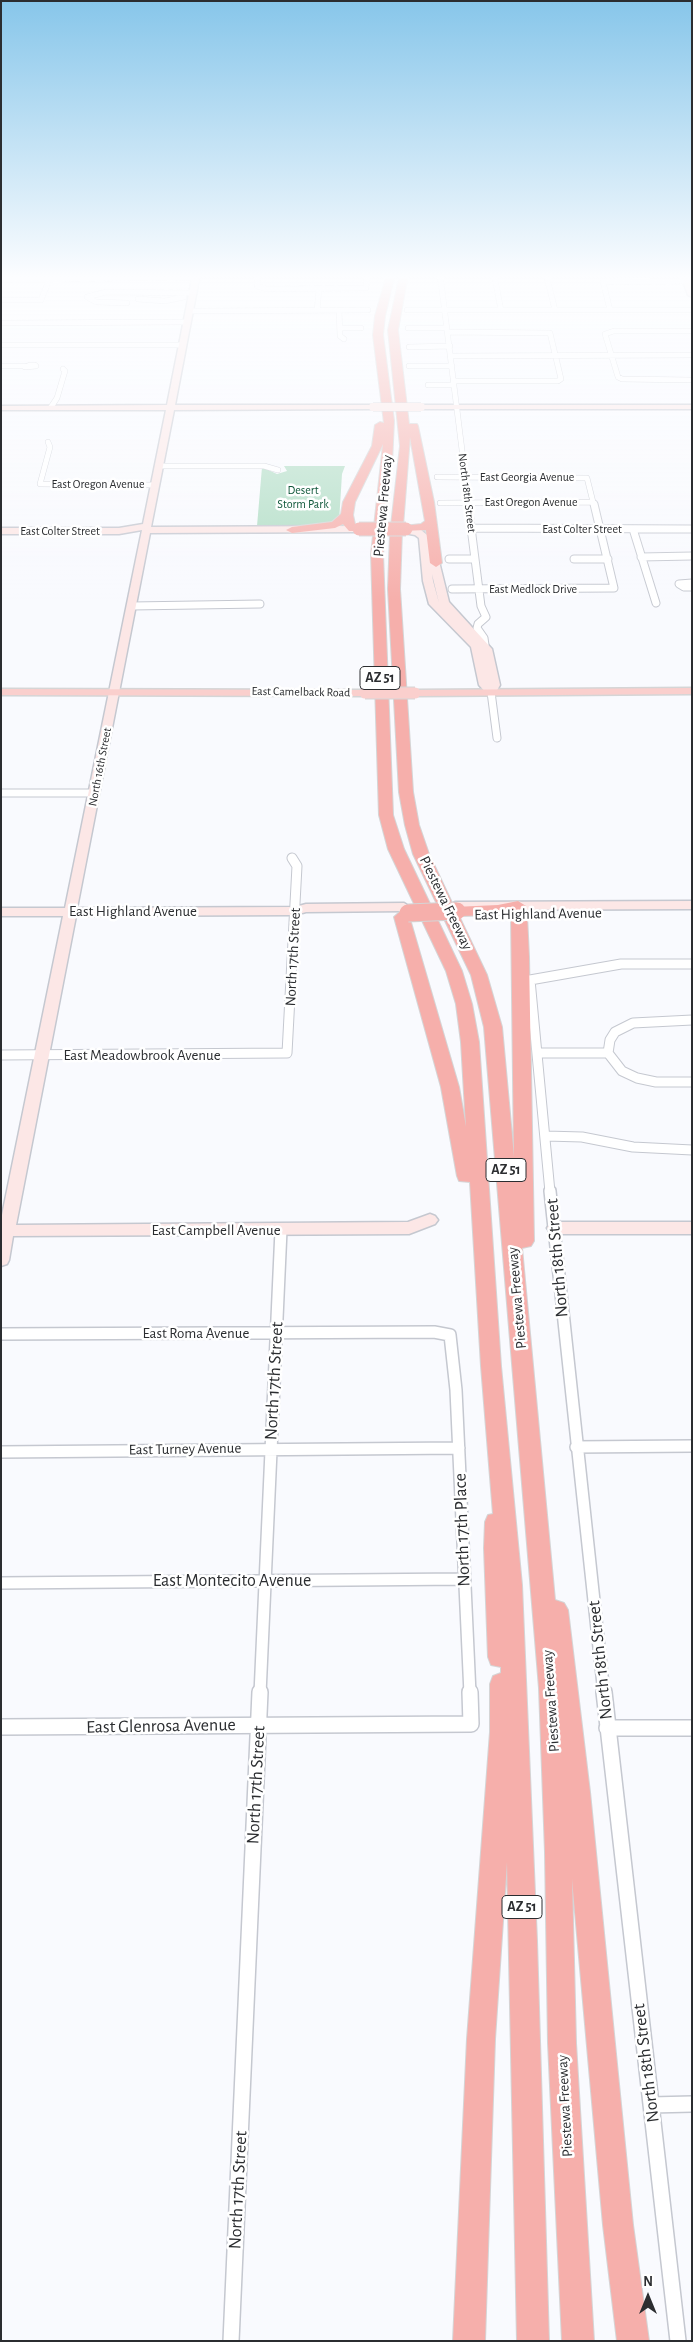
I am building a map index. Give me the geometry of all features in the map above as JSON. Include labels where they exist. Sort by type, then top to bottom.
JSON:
[{"type":"highway","points":[[379,383],[381,421],[377,446],[353,490],[349,502],[349,525],[356,529],[410,529],[427,526],[431,522]]},
{"type":"highway","name":"Piestewa Freeway","points":[[385,383],[389,446],[378,534],[377,562],[386,815],[396,849],[408,879],[454,971],[467,1022],[499,1473],[508,1548],[516,1730],[533,2341]]},
{"type":"highway","name":"Piestewa Freeway","points":[[400,383],[405,446],[397,526],[394,589],[406,792],[416,838],[479,975],[493,1027],[534,1476],[538,1547],[551,1688],[558,1852],[562,2043],[578,2341]]},
{"type":"highway","points":[[402,395],[408,400],[431,522],[436,563]]},
{"type":"highway","points":[[292,530],[335,525],[348,515]]},
{"type":"highway","points":[[491,1366],[477,1296],[467,1179],[458,1125],[406,913],[518,910],[521,957],[523,1238],[528,1298],[524,1367]]},
{"type":"highway","points":[[469,2341],[481,2039],[503,1732],[495,1548],[499,1473]]},
{"type":"highway","points":[[534,1476],[549,1546],[571,1732],[618,2225],[633,2341]]},
{"type":"main road","name":"North 16th Street","points":[[1,1260],[4,1231],[43,1055],[116,692],[175,383]]},
{"type":"main road","points":[[1,408],[692,407]]},
{"type":"main road","name":"East Colter Street","points":[[1,531],[356,529]]},
{"type":"main road","name":"North 18th Street","points":[[410,529],[429,534],[432,556],[436,563],[444,603],[485,645],[491,660],[495,685],[491,692],[484,685],[476,646],[434,604],[428,581],[424,537],[410,529]]},
{"type":"main road","name":"East Camelback Road","points":[[1,692],[415,693],[692,691]]},
{"type":"main road","name":"East Highland Avenue","points":[[518,910],[692,905]]},
{"type":"main road","name":"East Highland Avenue","points":[[518,910],[692,911]]},
{"type":"main road","name":"East Highland Avenue","points":[[1,912],[295,911],[307,916],[406,913]]},
{"type":"main road","name":"East Campbell Avenue","points":[[4,1231],[409,1228],[430,1220]]},
{"type":"main road","points":[[554,1228],[692,1228]]},
{"type":"street","points":[[51,407],[57,398],[62,383]]},
{"type":"street","points":[[428,385],[450,383]]},
{"type":"street","name":"North 18th Street","points":[[454,383],[475,559],[485,619],[477,626],[484,638],[485,645]]},
{"type":"street","name":"East Oregon Avenue","points":[[48,442],[50,447],[40,484],[155,484]]},
{"type":"street","points":[[158,466],[264,466],[278,470]]},
{"type":"street","name":"East Georgia Avenue","points":[[438,477],[587,478],[593,502]]},
{"type":"street","points":[[574,559],[608,559],[593,502]]},
{"type":"street","name":"East Oregon Avenue","points":[[440,503],[593,502]]},
{"type":"street","name":"East Colter Street","points":[[471,528],[692,529]]},
{"type":"street","points":[[633,529],[656,603]]},
{"type":"street","points":[[641,556],[692,556]]},
{"type":"street","points":[[449,559],[475,559]]},
{"type":"street","name":"East Medlock Drive","points":[[452,589],[614,588],[608,559]]},
{"type":"street","points":[[132,606],[260,604]]},
{"type":"street","points":[[473,612],[483,612]]},
{"type":"street","name":"North 18th Street","points":[[491,692],[497,738]]},
{"type":"street","points":[[1,793],[95,793]]},
{"type":"street","name":"North 17th Street","points":[[283,1054],[289,1051],[297,866],[292,858]]},
{"type":"street","name":"North 18th Street","points":[[678,2341],[576,1447],[529,983],[530,980],[621,964],[692,964]]},
{"type":"street","points":[[692,1020],[633,1023],[615,1032],[610,1040],[608,1053],[622,1070],[637,1078],[656,1082],[692,1082]]},
{"type":"street","points":[[537,1053],[608,1053]]},
{"type":"street","name":"East Meadowbrook Avenue","points":[[1,1056],[283,1054]]},
{"type":"street","points":[[546,1136],[582,1138],[633,1148],[692,1150]]},
{"type":"street","name":"North 17th Street","points":[[231,2341],[281,1230]]},
{"type":"street","name":"East Roma Avenue","points":[[1,1334],[434,1332],[450,1336]]},
{"type":"street","name":"North 17th Place","points":[[450,1336],[459,1448],[471,1724]]},
{"type":"street","points":[[576,1447],[692,1446]]},
{"type":"street","name":"East Turney Avenue","points":[[1,1452],[271,1448],[459,1448]]},
{"type":"street","name":"East Montecito Avenue","points":[[1,1583],[464,1579]]},
{"type":"street","name":"East Glenrosa Avenue","points":[[1,1727],[471,1724]]},
{"type":"street","points":[[608,1728],[692,1728]]},
{"type":"street","points":[[651,2105],[692,2104]]},
{"type":"green space","name":"Desert Storm Park","points":[[284,466],[345,466],[342,474],[339,522],[324,526],[257,526],[262,467],[277,474],[287,471]]}]
